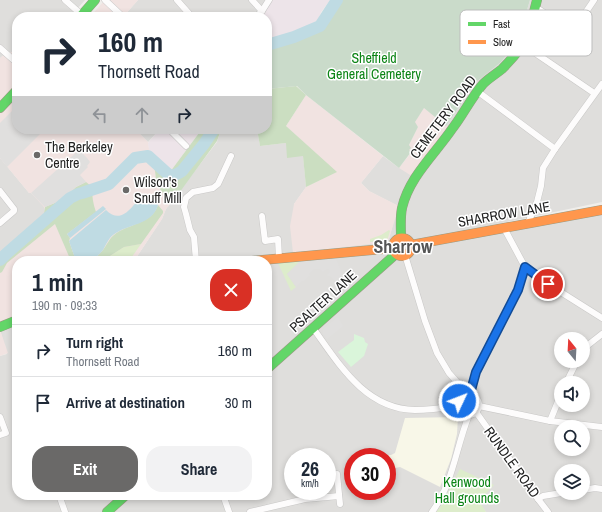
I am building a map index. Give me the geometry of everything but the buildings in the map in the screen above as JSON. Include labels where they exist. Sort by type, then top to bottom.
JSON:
[{"type":"street","points":[[65,0],[77,12]]},
{"type":"street","points":[[84,12],[94,0]]},
{"type":"street","points":[[105,0],[118,12]]},
{"type":"street","points":[[177,0],[188,12]]},
{"type":"street","points":[[252,0],[262,11],[269,0]]},
{"type":"street","points":[[587,10],[594,0]]},
{"type":"street","points":[[536,3],[545,10]]},
{"type":"street","points":[[0,48],[12,59]]},
{"type":"street","name":"CEMETERY ROAD","points":[[401,238],[402,207],[415,178],[456,123],[477,91],[514,56]]},
{"type":"street","points":[[540,56],[594,93]]},
{"type":"street","points":[[528,223],[537,202],[543,168],[594,93],[602,84]]},
{"type":"street","points":[[477,91],[555,149]]},
{"type":"street","points":[[0,108],[12,95]]},
{"type":"street","points":[[173,134],[186,146]]},
{"type":"street","points":[[196,256],[194,237],[190,230],[184,207],[186,198],[193,192],[214,188],[218,184],[231,156]]},
{"type":"street","points":[[0,191],[14,211],[0,223]]},
{"type":"street","name":"SHARROW LANE","points":[[411,244],[602,210]]},
{"type":"street","points":[[262,216],[265,241],[278,239],[279,258]]},
{"type":"street","points":[[504,228],[525,267],[548,284],[602,318]]},
{"type":"street","points":[[272,259],[279,258],[399,252],[410,251],[411,244],[407,239],[401,238],[394,243],[399,252],[437,353],[449,373],[458,382],[462,397]]},
{"type":"street","name":"PSALTER LANE","points":[[272,365],[399,252]]},
{"type":"street","points":[[470,394],[476,372],[518,290],[525,267]]},
{"type":"street","points":[[0,327],[12,322]]},
{"type":"street","points":[[313,328],[334,358],[356,384],[378,400],[396,407],[414,410],[458,406]]},
{"type":"street","points":[[590,343],[602,334]]},
{"type":"street","points":[[469,415],[462,413],[458,406],[462,397],[470,394],[474,396],[478,400],[477,409]]},
{"type":"street","points":[[432,512],[437,506],[450,476],[469,415],[477,409],[550,421],[602,427]]},
{"type":"street","name":"RUNDLE ROAD","points":[[477,409],[548,512]]},
{"type":"street","points":[[550,421],[554,411]]},
{"type":"street","points":[[0,417],[3,434]]},
{"type":"street","points":[[337,474],[340,504]]},
{"type":"street","points":[[590,489],[602,489]]},
{"type":"street","points":[[538,499],[543,496],[554,494]]},
{"type":"street","points":[[250,512],[305,499],[339,496]]},
{"type":"street","points":[[61,500],[65,512]]},
{"type":"street","points":[[107,512],[120,500]]},
{"type":"street","points":[[225,500],[229,512]]},
{"type":"shaded area","points":[[0,0],[85,0],[74,12],[12,12],[12,52],[6,53],[0,58]]},
{"type":"shaded area","points":[[105,0],[138,0],[127,12],[94,12]]},
{"type":"shaded area","points":[[138,0],[269,0],[260,12],[127,12]]},
{"type":"shaded area","points":[[269,0],[330,0],[321,12],[317,23],[298,34],[272,42],[272,12],[260,12]]},
{"type":"shaded area","points":[[530,0],[602,0],[602,202],[464,231],[602,210],[602,512],[486,512],[478,501],[493,485],[441,506],[436,512],[0,512],[0,356],[7,354],[0,330],[12,324],[12,500],[272,500],[272,256],[137,256],[162,219],[166,209],[217,142],[220,134],[258,134],[260,146],[286,143],[303,155],[306,187],[294,204],[388,242],[398,206],[369,191],[361,183],[383,156],[399,168],[452,129],[446,126],[475,83],[500,63],[506,56],[592,56],[592,10],[527,10]]},
{"type":"shaded area","points":[[12,52],[12,134],[140,134],[148,142],[156,180],[167,198],[174,200],[166,209],[162,219],[137,256],[12,256],[12,324],[0,328],[0,256],[45,214],[44,207],[31,193],[29,193],[0,158],[0,58],[6,53]]},
{"type":"shaded area","points":[[306,95],[383,156],[361,183],[369,191],[399,206],[388,242],[293,253],[290,226],[294,204],[306,187],[336,172],[286,126]]},
{"type":"shaded area","points":[[424,108],[452,129],[415,178],[399,168],[411,153],[408,150],[409,145],[418,127],[414,123]]},
{"type":"shaded area","points":[[12,111],[12,134],[40,134],[7,167],[0,158],[0,123]]},
{"type":"shaded area","points":[[140,134],[155,134],[148,142]]},
{"type":"shaded area","points":[[156,134],[198,134],[170,172],[150,155],[148,143]]},
{"type":"shaded area","points":[[79,150],[90,162],[87,166],[88,167],[80,175],[86,182],[76,187],[62,200],[45,207],[31,193]]},
{"type":"shaded area","points":[[0,158],[29,193],[31,193],[45,207],[45,214],[0,256]]},
{"type":"shaded area","points":[[336,258],[343,275],[336,282],[327,275],[330,271],[327,269],[323,272],[320,269],[315,269],[309,274],[310,276],[296,287],[287,274],[299,262]]},
{"type":"shaded area","points":[[338,317],[343,326],[327,339],[323,334],[323,329]]},
{"type":"shaded area","points":[[0,330],[8,353],[0,356]]},
{"type":"shaded area","points":[[458,417],[457,434],[451,459],[440,487],[400,467],[396,468],[396,450],[405,418]]},
{"type":"green space","name":"Sheffield General Cemetery","points":[[339,0],[530,0],[527,10],[460,10],[460,56],[506,56],[500,63],[475,83],[446,126],[424,108],[415,122],[418,127],[409,145],[411,148],[409,150],[411,152],[399,168],[306,95],[297,86],[272,88],[272,45],[294,38],[320,27]]},
{"type":"green space","points":[[296,86],[306,95],[286,126],[337,172],[306,187],[303,156],[287,158],[286,143],[260,146],[258,134],[272,134],[272,88]]},
{"type":"green space","points":[[198,134],[220,134],[217,141],[174,200],[167,198],[160,189],[156,180],[150,155],[170,172]]},
{"type":"green space","points":[[86,182],[92,187],[96,212],[67,234],[70,238],[69,241],[74,256],[69,256],[55,224],[16,256],[12,256],[12,259],[0,273],[0,256],[44,214],[45,207],[62,200],[76,187]]},
{"type":"green space","points":[[158,205],[163,213],[141,244],[124,247],[110,256],[97,256],[111,238],[119,231],[145,220],[155,211]]},
{"type":"green space","points":[[389,230],[388,238],[384,241],[370,242],[370,239]]},
{"type":"green space","points":[[141,244],[133,256],[110,256],[124,247]]},
{"type":"green space","points":[[301,261],[287,274],[296,287],[291,291],[278,263]]},
{"type":"green space","points":[[354,334],[364,338],[365,342],[368,344],[364,356],[351,367],[338,352],[354,340]]},
{"type":"green space","name":"Kenwood Hall grounds","points":[[460,469],[494,485],[479,501],[486,512],[436,512],[441,506]]},
{"type":"water","points":[[139,153],[147,153],[146,158],[136,160],[126,170],[123,167],[134,155]]},
{"type":"water","points":[[143,194],[146,194],[157,202],[158,205],[151,217],[145,221],[119,231],[113,235],[97,256],[74,256],[69,241],[106,210],[117,216],[122,215],[131,208]]},
{"type":"water","points":[[103,206],[106,209],[70,238],[67,234]]},
{"type":"waterway","points":[[272,44],[294,37],[320,26],[337,0]]},
{"type":"waterway","points":[[0,260],[70,198],[109,184],[135,158],[148,156],[169,175],[174,175],[182,171],[211,134]]},
{"type":"traffic: fast","points":[[84,12],[95,0]]},
{"type":"traffic: fast","points":[[534,10],[537,0]]},
{"type":"traffic: fast","points":[[401,238],[402,208],[405,197],[416,176],[456,124],[479,89],[485,82],[502,69],[514,56]]},
{"type":"traffic: fast","points":[[0,108],[12,95]]},
{"type":"traffic: fast","points":[[272,365],[397,253]]},
{"type":"traffic: fast","points":[[0,327],[12,322]]},
{"type":"traffic: fast","points":[[107,512],[120,500]]},
{"type":"traffic: slow","points":[[411,245],[602,210]]},
{"type":"traffic: slow","points":[[402,238],[408,241],[411,247],[408,253],[402,256],[396,253],[393,247],[396,241],[402,238]]},
{"type":"traffic: slow","points":[[272,259],[394,248]]},
{"type":"place","name":"The Berkeley Centre","points":[[37,155]]},
{"type":"place","name":"Wilson's Snuff Mill","points":[[126,190]]},
{"type":"district","name":"Sharrow","points":[[403,246]]},
{"type":"route","points":[[459,401],[465,395],[470,394],[476,372],[518,290],[525,267],[548,284]]}]
